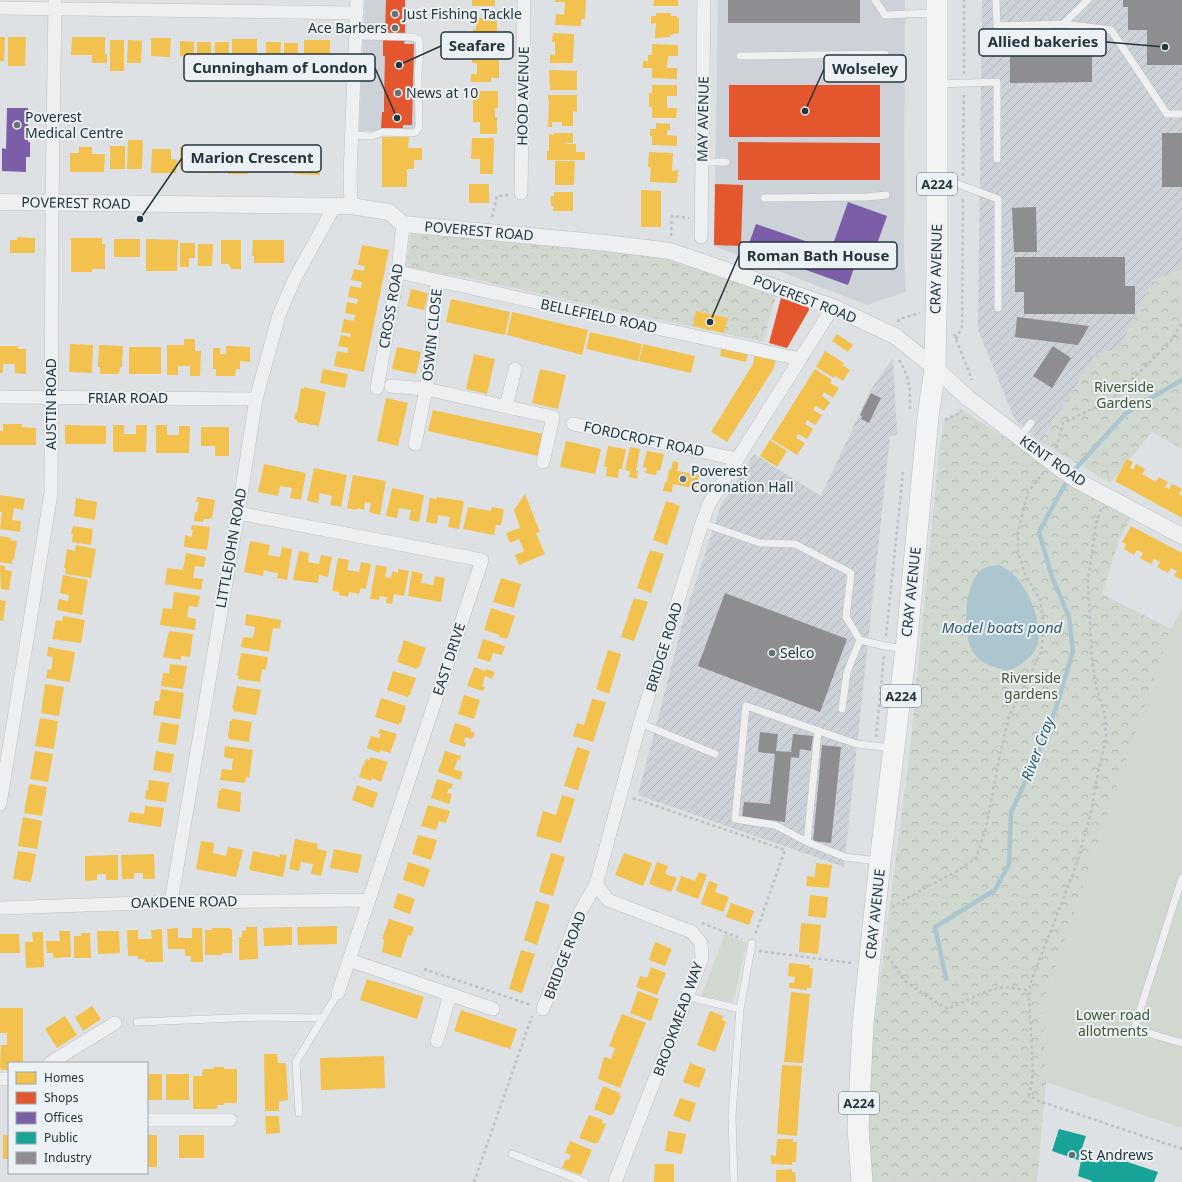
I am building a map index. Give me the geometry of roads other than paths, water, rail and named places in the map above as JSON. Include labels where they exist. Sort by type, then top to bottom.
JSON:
[{"type":"main road","name":"CRAY AVENUE","points":[[862,1182],[858,1128],[863,1024],[880,862],[906,649],[928,417],[935,368],[937,6]]},
{"type":"street","name":"HOOD AVENUE","points":[[521,193],[524,0]]},
{"type":"street","name":"MAY AVENUE","points":[[700,237],[704,0]]},
{"type":"street","points":[[0,8],[55,4],[357,6],[351,135],[351,206]]},
{"type":"street","name":"AUSTIN ROAD","points":[[0,804],[52,493],[52,203],[55,4]]},
{"type":"street","name":"POVEREST ROAD","points":[[0,202],[351,206],[389,212],[403,224],[606,243],[670,251],[833,307],[895,336],[935,368]]},
{"type":"street","name":"LITTLEJOHN ROAD","points":[[171,902],[238,513],[256,399],[279,315],[297,273],[334,207]]},
{"type":"street","name":"CROSS ROAD","points":[[377,388],[398,272],[403,224]]},
{"type":"street","name":"BELLEFIELD ROAD","points":[[398,272],[800,359]]},
{"type":"street","name":"OSWIN CLOSE","points":[[415,444],[426,390],[433,336],[432,312],[438,281]]},
{"type":"street","name":"BRIDGE ROAD","points":[[539,1008],[580,912],[596,884],[640,723],[709,504],[833,307]]},
{"type":"street","points":[[506,407],[515,368]]},
{"type":"street","name":"KENT ROAD","points":[[935,368],[968,398],[1019,438],[1078,481],[1182,536]]},
{"type":"street","name":"OSWIN CLOSE","points":[[391,386],[426,390],[553,417],[543,462]]},
{"type":"street","name":"FRIAR ROAD","points":[[0,397],[256,399]]},
{"type":"street","name":"FORDCROFT ROAD","points":[[573,424],[737,459]]},
{"type":"street","name":"EAST DRIVE","points":[[238,513],[482,560],[338,993]]},
{"type":"street","name":"BROOKMEAD WAY","points":[[596,884],[608,900],[692,932],[701,943],[702,958],[615,1182]]},
{"type":"street","name":"OAKDENE ROAD","points":[[0,908],[171,902],[368,900]]},
{"type":"street","points":[[349,960],[493,1009]]},
{"type":"street","points":[[437,1041],[450,994]]},
{"type":"street","points":[[52,1062],[115,1023]]},
{"type":"street","points":[[148,1120],[230,1120]]},
{"type":"street","name":"BROOKMEAD WAY","points":[[623,1164],[624,1182]]},
{"type":"lane","points":[[875,0],[885,15],[937,6]]},
{"type":"lane","points":[[996,0],[997,26],[1063,24],[1111,30],[1166,114],[1182,114]]},
{"type":"lane","points":[[1063,24],[1088,0]]},
{"type":"lane","points":[[351,135],[372,136],[383,132],[412,133],[416,132],[419,126],[419,40],[413,37],[356,36]]},
{"type":"lane","points":[[740,56],[885,54]]},
{"type":"lane","points":[[937,84],[997,82],[997,159]]},
{"type":"lane","points":[[702,162],[726,162]]},
{"type":"lane","points":[[937,177],[998,199],[998,308]]},
{"type":"lane","points":[[764,198],[867,197],[886,195]]},
{"type":"lane","points":[[1019,438],[1031,423]]},
{"type":"lane","points":[[702,523],[760,543],[795,544],[851,573],[846,617],[860,640],[906,649]]},
{"type":"lane","points":[[842,709],[847,672],[860,640]]},
{"type":"lane","points":[[880,862],[845,857],[807,842],[776,825],[735,819],[746,706],[857,744],[895,748]]},
{"type":"lane","points":[[640,723],[715,754]]},
{"type":"lane","points":[[807,842],[818,731]]},
{"type":"lane","points":[[1182,878],[1134,1029],[1182,1043]]},
{"type":"lane","points":[[734,1182],[732,1116],[740,1009],[751,946]]},
{"type":"lane","points":[[299,1113],[296,1062],[338,993]]},
{"type":"lane","points":[[688,997],[740,1009]]},
{"type":"lane","points":[[137,1022],[259,1017],[323,1018]]},
{"type":"lane","points":[[512,1154],[585,1182]]},
{"type":"water","name":"Model boats pond","points":[[999,565],[1004,567],[1016,577],[1021,584],[1031,602],[1038,623],[1038,642],[1035,650],[1028,659],[1011,670],[990,666],[980,660],[973,652],[969,644],[967,634],[966,610],[971,586],[975,577],[983,569],[990,566]]},
{"type":"waterway","name":"River Cray","points":[[946,979],[935,927],[995,890],[1009,864],[1011,812],[1037,757],[1056,708],[1073,651],[1069,617],[1052,577],[1039,532],[1063,488],[1078,466],[1126,413],[1182,380]]},
{"type":"place","name":"Just Fishing Tackle","points":[[395,14]]},
{"type":"place","name":"Ace Barbers","points":[[395,28]]},
{"type":"place","name":"Allied bakeries","points":[[1165,47]]},
{"type":"place","name":"Seafare","points":[[399,65]]},
{"type":"place","name":"News at 10","points":[[398,93]]},
{"type":"place","name":"Wolseley","points":[[805,111]]},
{"type":"place","name":"Cunningham of London","points":[[397,118]]},
{"type":"place","name":"Poverest Medical Centre","points":[[17,125]]},
{"type":"place","name":"Marion Crescent","points":[[140,219]]},
{"type":"place","name":"Roman Bath House","points":[[710,322]]},
{"type":"place","name":"Poverest Coronation Hall","points":[[683,479]]},
{"type":"place","name":"Selco","points":[[772,653]]},
{"type":"place","name":"St Andrews","points":[[1072,1155]]},
{"type":"park label","name":"Riverside Gardens","points":[[1124,396]]},
{"type":"park label","name":"Riverside gardens","points":[[1031,686]]},
{"type":"park label","name":"Lower road allotments","points":[[1113,1024]]}]
